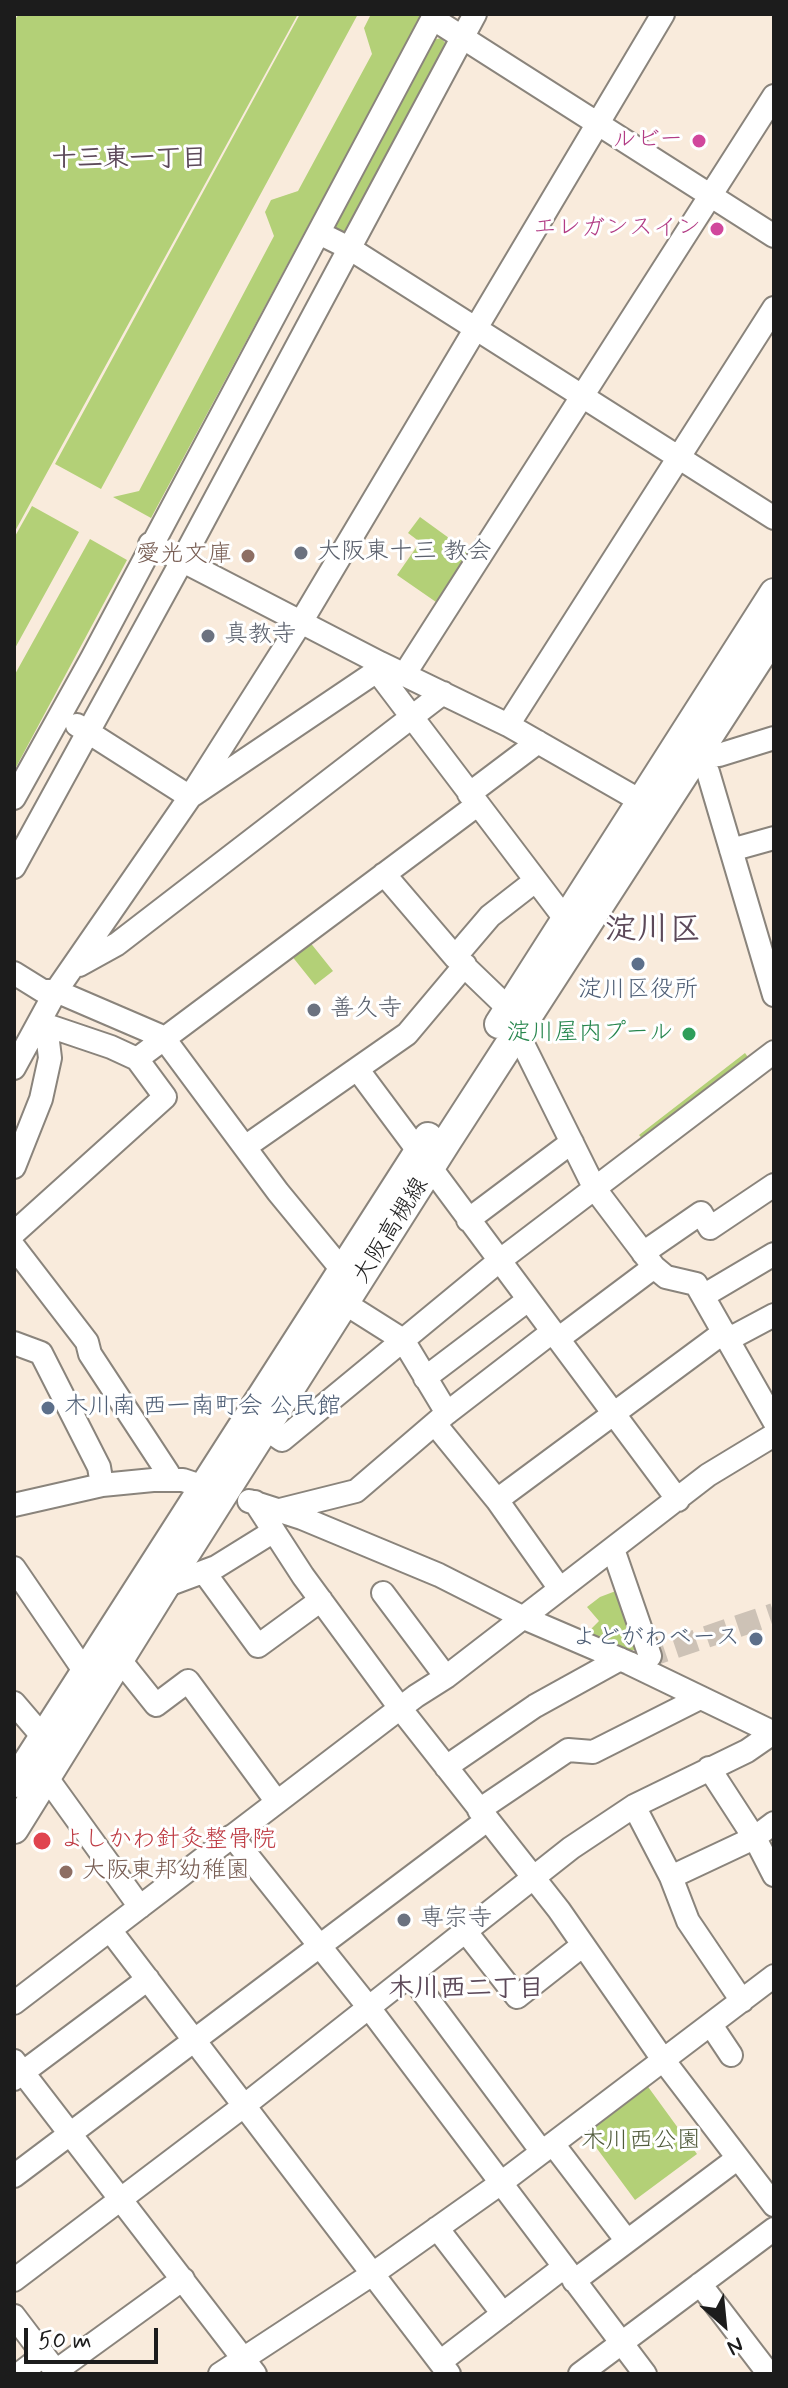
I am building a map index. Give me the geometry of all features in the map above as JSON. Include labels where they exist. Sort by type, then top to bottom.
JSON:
[{"type":"main road","name":"大阪高槻線","points":[[14,1783],[85,1672],[214,1490],[266,1429],[346,1304],[424,1161],[688,750],[774,593]]},
{"type":"main road","name":"大阪高槻線","points":[[688,750],[774,635]]},
{"type":"main road","name":"大阪高槻線","points":[[513,1020],[566,920],[652,807]]},
{"type":"main road","name":"大阪高槻線","points":[[14,1829],[165,1586],[214,1490],[343,1271],[424,1161]]},
{"type":"street","points":[[14,867],[475,14]]},
{"type":"street","points":[[14,1068],[43,1023],[56,991],[190,797],[301,622],[663,14]]},
{"type":"street","points":[[14,798],[434,16],[462,38],[774,236]]},
{"type":"street","points":[[404,675],[774,96]]},
{"type":"street","points":[[319,233],[349,248],[774,518]]},
{"type":"street","points":[[508,725],[774,308]]},
{"type":"street","points":[[150,544],[301,622],[378,667],[404,675],[508,725],[652,807]]},
{"type":"street","points":[[378,667],[411,719],[566,920]]},
{"type":"street","points":[[190,797],[378,667]]},
{"type":"street","points":[[75,967],[117,944],[443,693]]},
{"type":"street","points":[[60,715],[190,797]]},
{"type":"street","points":[[688,750],[719,755],[774,738]]},
{"type":"street","points":[[137,1059],[384,874],[538,742]]},
{"type":"street","points":[[688,750],[708,772],[774,995]]},
{"type":"street","points":[[731,850],[774,838]]},
{"type":"street","points":[[384,874],[513,1020],[595,1189],[648,1260],[666,1277],[696,1284],[726,1336],[768,1394],[774,1421]]},
{"type":"street","points":[[245,1147],[407,1034],[490,916],[535,881]]},
{"type":"street","points":[[14,973],[43,991],[56,991],[163,1037],[343,1271]]},
{"type":"street","points":[[14,1233],[165,1097],[137,1059],[43,1023]]},
{"type":"street","points":[[14,1167],[41,1099],[50,1058],[43,1023]]},
{"type":"street","points":[[266,1429],[282,1440],[499,1261],[774,1052]]},
{"type":"street","points":[[358,1070],[678,1500]]},
{"type":"street","points":[[468,1220],[572,1142]]},
{"type":"street","points":[[165,1586],[204,1572],[276,1520],[356,1491],[441,1419],[555,1335],[701,1213],[710,1228],[774,1185]]},
{"type":"street","points":[[14,1247],[87,1342],[90,1354],[134,1419],[169,1479]]},
{"type":"street","points":[[703,1296],[774,1254]]},
{"type":"street","points":[[425,1378],[528,1300]]},
{"type":"street","points":[[346,1304],[403,1340],[422,1369],[441,1419],[560,1589]]},
{"type":"street","points":[[497,1500],[726,1336],[774,1315]]},
{"type":"street","points":[[14,1343],[41,1353],[99,1467],[102,1485]]},
{"type":"street","points":[[14,2003],[708,1475],[774,1435]]},
{"type":"street","points":[[14,1505],[102,1485],[169,1479],[183,1480],[255,1502],[276,1520],[321,1600],[400,1708],[583,1945],[664,2061],[774,2205]]},
{"type":"street","points":[[14,2280],[370,2009],[571,1848],[634,1806],[747,1751],[773,1733],[700,1698],[636,1659],[524,1618],[439,1575],[276,1520]]},
{"type":"street","points":[[613,1549],[636,1659]]},
{"type":"street","points":[[14,1568],[85,1672]]},
{"type":"street","points":[[204,1572],[258,1646],[321,1600]]},
{"type":"street","points":[[383,1593],[446,1677]]},
{"type":"street","points":[[446,1767],[535,1706],[636,1659]]},
{"type":"street","points":[[120,1660],[156,1705],[188,1681],[277,1802]]},
{"type":"street","points":[[14,2176],[319,1948],[568,1750],[593,1752],[700,1698]]},
{"type":"street","points":[[14,1703],[44,1738],[47,1778],[140,1907]]},
{"type":"street","points":[[709,1768],[774,1875]]},
{"type":"street","points":[[634,1806],[671,1877],[688,1921],[742,2001]]},
{"type":"street","points":[[671,1877],[754,1838],[774,1823]]},
{"type":"street","points":[[232,1836],[370,2009],[645,2374]]},
{"type":"street","points":[[110,1930],[445,2368],[503,2314],[627,2241],[738,2158]]},
{"type":"street","points":[[466,1932],[517,1997],[583,1945]]},
{"type":"street","points":[[411,1976],[548,2148],[627,2241]]},
{"type":"street","points":[[220,2374],[249,2366],[501,2183],[774,1976]]},
{"type":"street","points":[[148,1979],[17,2071],[70,2134],[249,2366]]},
{"type":"street","points":[[711,2025],[731,2055]]},
{"type":"street","points":[[437,2228],[503,2314]]},
{"type":"street","points":[[580,2374],[774,2229]]},
{"type":"street","points":[[19,2374],[53,2367],[183,2279]]},
{"type":"street","points":[[700,2284],[769,2374]]},
{"type":"street","points":[[14,2316],[53,2367]]},
{"type":"green space","points":[[19,14],[298,14],[14,533],[14,21]]},
{"type":"green space","points":[[300,14],[358,14],[101,489],[55,464]]},
{"type":"green space","points":[[371,14],[422,14],[151,518],[113,497],[139,491],[274,236],[265,212],[271,200],[298,191],[372,54],[364,28]]},
{"type":"green space","points":[[441,38],[448,46],[349,232],[336,230],[335,223],[433,40]]},
{"type":"green space","points":[[32,506],[79,532],[14,650],[14,538]]},
{"type":"green space","points":[[420,517],[471,554],[436,602],[397,575],[420,542],[408,533]]},
{"type":"green space","points":[[90,539],[127,560],[14,771],[14,676]]},
{"type":"green space","points":[[309,941],[333,971],[315,985],[291,955]]},
{"type":"green space","points":[[745,1053],[750,1060],[644,1141],[639,1135]]},
{"type":"green space","points":[[621,1589],[642,1647],[625,1653],[585,1635],[599,1621],[587,1607],[600,1597]]},
{"type":"green space","name":"木川西公園","points":[[646,2084],[697,2154],[635,2200],[584,2131]]},
{"type":"tunnel","points":[[644,1658],[774,1614]]},
{"type":"place","name":"ルビー","points":[[699,141]]},
{"type":"place","name":"エレガンスイン","points":[[717,229]]},
{"type":"place","name":"大阪東十三 教会","points":[[301,553]]},
{"type":"place","name":"愛光文庫","points":[[248,556]]},
{"type":"place","name":"真教寺","points":[[208,636]]},
{"type":"place","name":"淀川区役所","points":[[638,964]]},
{"type":"place","name":"善久寺","points":[[314,1010]]},
{"type":"place","name":"淀川屋内プール","points":[[689,1034]]},
{"type":"place","name":"木川南 西一南町会 公民館","points":[[48,1408]]},
{"type":"place","name":"よどがわベース","points":[[756,1639]]},
{"type":"place","name":"よしかわ針灸整骨院","points":[[42,1841]]},
{"type":"place","name":"大阪東邦幼稚園","points":[[66,1872]]},
{"type":"place","name":"専宗寺","points":[[404,1920]]},
{"type":"district","name":"十三東一丁目","points":[[129,161]]},
{"type":"district","name":"淀川区","points":[[653,932]]},
{"type":"district","name":"木川西二丁目","points":[[466,1991]]}]
